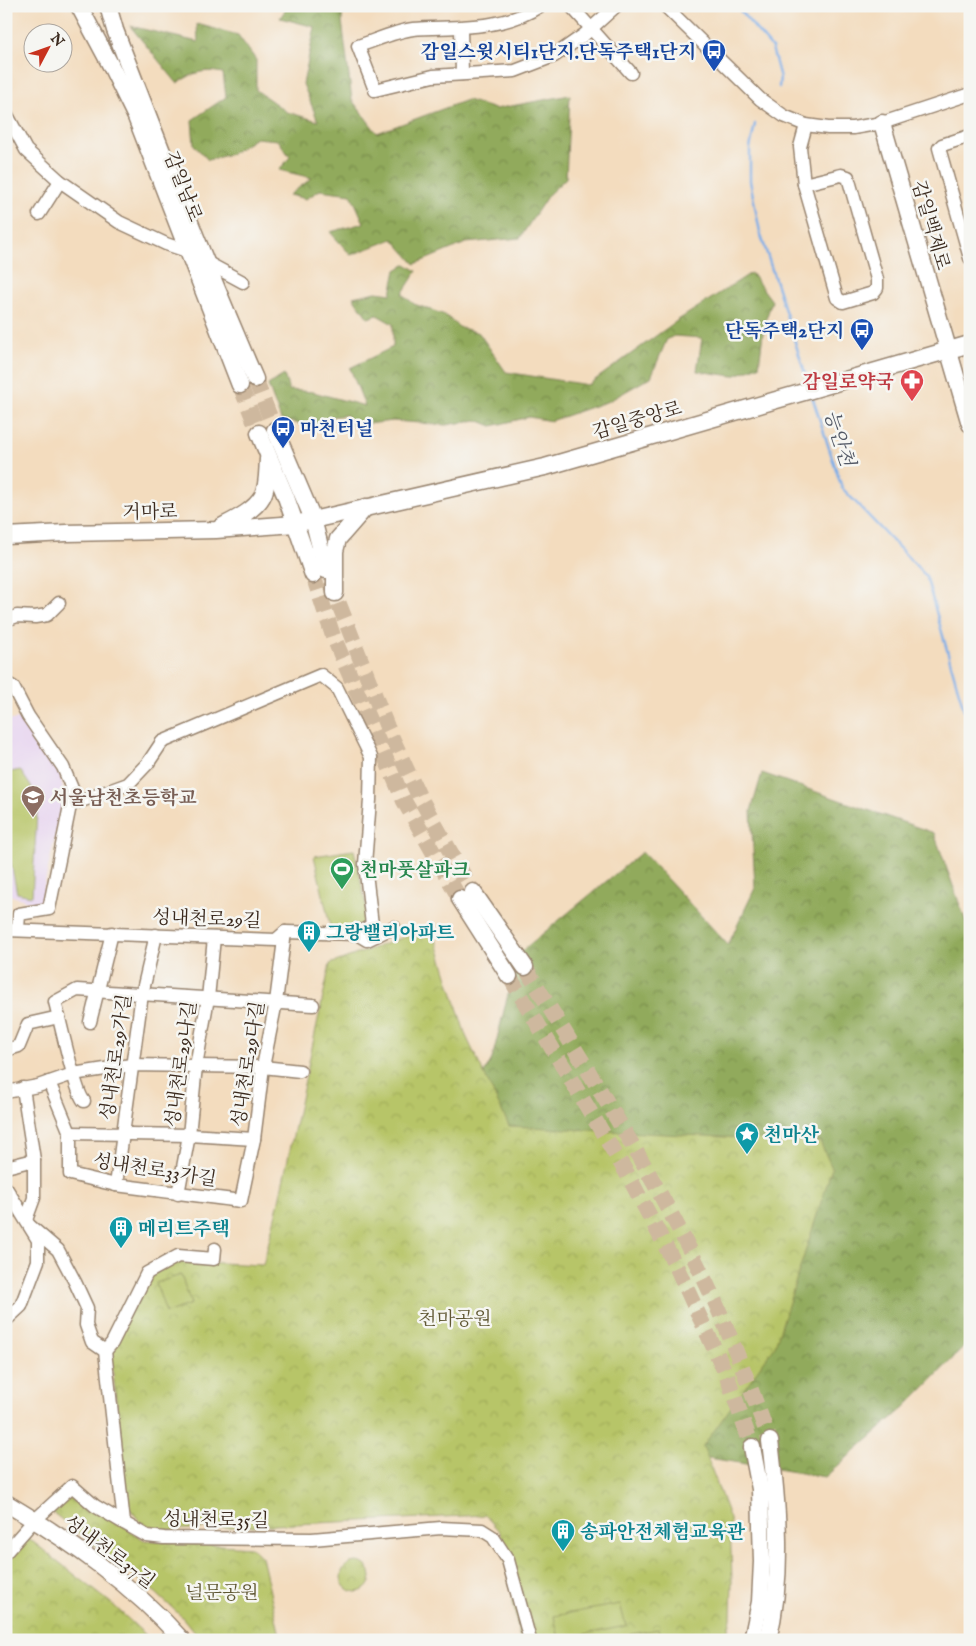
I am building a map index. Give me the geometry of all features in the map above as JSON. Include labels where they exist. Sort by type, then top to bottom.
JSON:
[{"type":"main road","name":"감일남로","points":[[79,6],[136,117],[187,251],[248,382],[206,262],[115,30],[108,6]]},
{"type":"main road","name":"감일백제로","points":[[882,122],[970,424]]},
{"type":"main road","name":"감일중앙로","points":[[295,524],[545,466],[970,344]]},
{"type":"main road","points":[[216,530],[255,506],[262,497],[266,484],[267,431],[313,520],[319,572],[295,524],[268,456]]},
{"type":"main road","points":[[335,593],[335,551],[338,539],[366,507]]},
{"type":"main road","name":"거마로","points":[[6,536],[216,530],[295,524]]},
{"type":"main road","points":[[509,976],[467,896],[525,967]]},
{"type":"main road","points":[[768,1640],[774,1612],[779,1545],[776,1487],[770,1441]]},
{"type":"main road","points":[[752,1447],[760,1489],[762,1562],[760,1602],[752,1640]]},
{"type":"main road","name":"성내천로37길","points":[[6,1503],[119,1594],[169,1640]]},
{"type":"main road","name":"성내천로37길","points":[[6,1513],[32,1523],[131,1589],[182,1640]]},
{"type":"street","points":[[540,6],[527,14],[497,24],[411,30],[358,46],[374,90],[432,76],[515,71],[554,56],[591,29],[616,6]]},
{"type":"street","points":[[571,6],[631,73]]},
{"type":"street","points":[[665,6],[760,99],[784,116],[806,124],[828,128],[853,128],[882,122],[970,94]]},
{"type":"street","points":[[461,28],[462,74]]},
{"type":"street","points":[[6,112],[26,150],[60,181],[119,222],[166,244],[187,251]]},
{"type":"street","points":[[804,184],[841,175],[848,177],[877,279],[877,288],[873,294],[843,302],[837,298],[804,184],[800,147],[806,124]]},
{"type":"street","points":[[970,136],[942,145],[940,148],[970,258]]},
{"type":"street","points":[[39,214],[60,181]]},
{"type":"street","points":[[206,262],[243,282]]},
{"type":"street","points":[[6,620],[17,616],[35,618],[47,615],[59,603]]},
{"type":"street","points":[[70,805],[128,784],[148,763],[162,742],[321,675],[337,688],[371,757],[370,800],[364,864],[372,925],[357,934]]},
{"type":"street","points":[[6,683],[13,687],[28,716],[63,767],[73,790],[49,908],[19,914],[12,929]]},
{"type":"street","name":"성내천로29길","points":[[12,929],[276,940],[285,932],[357,934],[367,940],[394,927]]},
{"type":"street","name":"성내천로29다길","points":[[241,1201],[254,1139],[263,1067],[276,1002],[285,932]]},
{"type":"street","points":[[90,1022],[99,992],[112,933]]},
{"type":"street","name":"성내천로29가길","points":[[116,1185],[142,994],[156,935]]},
{"type":"street","name":"성내천로29나길","points":[[178,1194],[189,1135],[196,1066],[208,998],[214,938]]},
{"type":"street","points":[[84,1101],[81,1098],[55,1002],[77,990],[313,1006]]},
{"type":"street","points":[[6,1050],[19,1046],[28,1024],[59,1017]]},
{"type":"street","points":[[6,1092],[74,1074],[131,1065],[263,1067],[300,1072]]},
{"type":"street","name":"성내천로33가길","points":[[48,1082],[70,1133],[70,1174],[116,1185],[241,1201]]},
{"type":"street","points":[[23,1088],[34,1160],[34,1198],[28,1223]]},
{"type":"street","points":[[70,1133],[189,1135],[254,1139]]},
{"type":"street","points":[[6,1167],[34,1160]]},
{"type":"street","points":[[6,1188],[38,1240],[38,1262],[21,1306],[9,1313]]},
{"type":"street","points":[[28,1223],[58,1250],[76,1282],[87,1308],[86,1325],[92,1342],[105,1352]]},
{"type":"street","points":[[124,1523],[105,1352],[112,1343],[147,1273],[178,1256],[214,1260],[215,1249]]},
{"type":"street","name":"성내천로35길","points":[[32,1523],[72,1486],[95,1506],[124,1523],[147,1536],[164,1538],[312,1539],[442,1528],[482,1530],[492,1537],[508,1560],[530,1640]]},
{"type":"street","points":[[6,1552],[32,1523]]},
{"type":"shaded area","name":"서울남천초등학교","points":[[19,719],[60,773],[64,796],[40,905],[6,894],[6,721]]},
{"type":"green space","points":[[288,6],[343,6],[342,21],[352,100],[377,133],[467,100],[495,109],[570,95],[566,178],[548,195],[520,238],[466,243],[415,264],[393,239],[351,255],[330,232],[364,223],[351,194],[320,190],[306,199],[289,195],[312,178],[279,170],[290,157],[278,140],[256,138],[231,154],[208,160],[194,145],[192,120],[226,97],[223,73],[199,72],[177,83],[130,26],[198,42],[197,24],[238,35],[256,60],[256,90],[287,112],[318,121],[303,84],[315,27],[280,18]]},
{"type":"green space","points":[[406,264],[417,271],[402,294],[414,304],[445,315],[459,327],[479,333],[506,372],[588,385],[678,320],[751,273],[772,301],[764,325],[759,366],[733,376],[697,371],[702,338],[675,336],[667,339],[651,377],[609,401],[551,421],[529,417],[492,426],[477,420],[446,425],[393,421],[350,426],[347,415],[330,417],[323,429],[281,420],[268,385],[284,375],[289,390],[313,392],[365,406],[350,368],[393,347],[393,324],[377,315],[368,318],[353,297],[376,292],[391,294],[396,270]]},
{"type":"green space","points":[[20,770],[38,797],[32,896],[17,893],[6,839],[6,773]]},
{"type":"green space","points":[[762,773],[934,833],[970,933],[970,1341],[906,1406],[825,1477],[654,1449],[420,1191],[492,1059],[518,954],[642,852],[728,945],[755,888],[751,811]]},
{"type":"green space","name":"천마풋살파크","points":[[354,850],[370,923],[331,930],[314,856]]},
{"type":"green space","name":"천마공원","points":[[432,927],[466,1036],[509,1126],[820,1142],[832,1168],[775,1346],[703,1446],[730,1519],[731,1619],[725,1640],[520,1640],[500,1532],[485,1515],[148,1531],[128,1507],[111,1355],[116,1338],[149,1277],[177,1261],[263,1265],[278,1205],[330,964]]},
{"type":"green space","points":[[181,1275],[191,1304],[166,1313],[156,1283]]},
{"type":"green space","name":"널문공원","points":[[72,1490],[144,1540],[251,1547],[262,1557],[281,1640],[201,1640],[182,1617],[156,1593],[52,1512]]},
{"type":"green space","name":"널문공원","points":[[28,1538],[111,1603],[151,1640],[6,1640],[6,1563]]},
{"type":"green space","points":[[356,1562],[366,1567],[371,1577],[366,1587],[356,1592],[346,1587],[341,1577],[346,1567]]},
{"type":"green space","points":[[620,1604],[626,1626],[559,1639],[554,1616]]},
{"type":"green space","points":[[658,1629],[661,1640],[600,1640]]},
{"type":"waterway","name":"능안천","points":[[736,6],[772,48],[780,78],[779,87]]},
{"type":"waterway","name":"능안천","points":[[755,124],[750,148],[750,181],[760,232],[809,386]]},
{"type":"waterway","name":"능안천","points":[[812,396],[842,488],[926,576],[970,731]]},
{"type":"tunnel","points":[[255,379],[275,430]]},
{"type":"tunnel","points":[[240,385],[259,433]]},
{"type":"tunnel","points":[[313,575],[333,636],[404,801],[460,899]]},
{"type":"tunnel","points":[[330,581],[387,727],[419,796],[473,892]]},
{"type":"tunnel","points":[[525,967],[625,1132],[673,1217],[716,1304],[770,1441]]},
{"type":"tunnel","points":[[509,976],[629,1177],[676,1266],[727,1376],[752,1447]]},
{"type":"place","name":"감일스윗시티1단지.단독주택1단지","points":[[714,72]]},
{"type":"place","name":"단독주택2단지","points":[[862,351]]},
{"type":"place","name":"감일로약국","points":[[912,402]]},
{"type":"place","name":"마천터널","points":[[283,449]]},
{"type":"place","name":"서울남천초등학교","points":[[33,818]]},
{"type":"place","name":"천마풋살파크","points":[[342,890]]},
{"type":"place","name":"그랑밸리아파트","points":[[309,953]]},
{"type":"place","name":"천마산","points":[[747,1155]]},
{"type":"place","name":"메리트주택","points":[[121,1249]]},
{"type":"place","name":"송파안전체험교육관","points":[[563,1552]]}]
